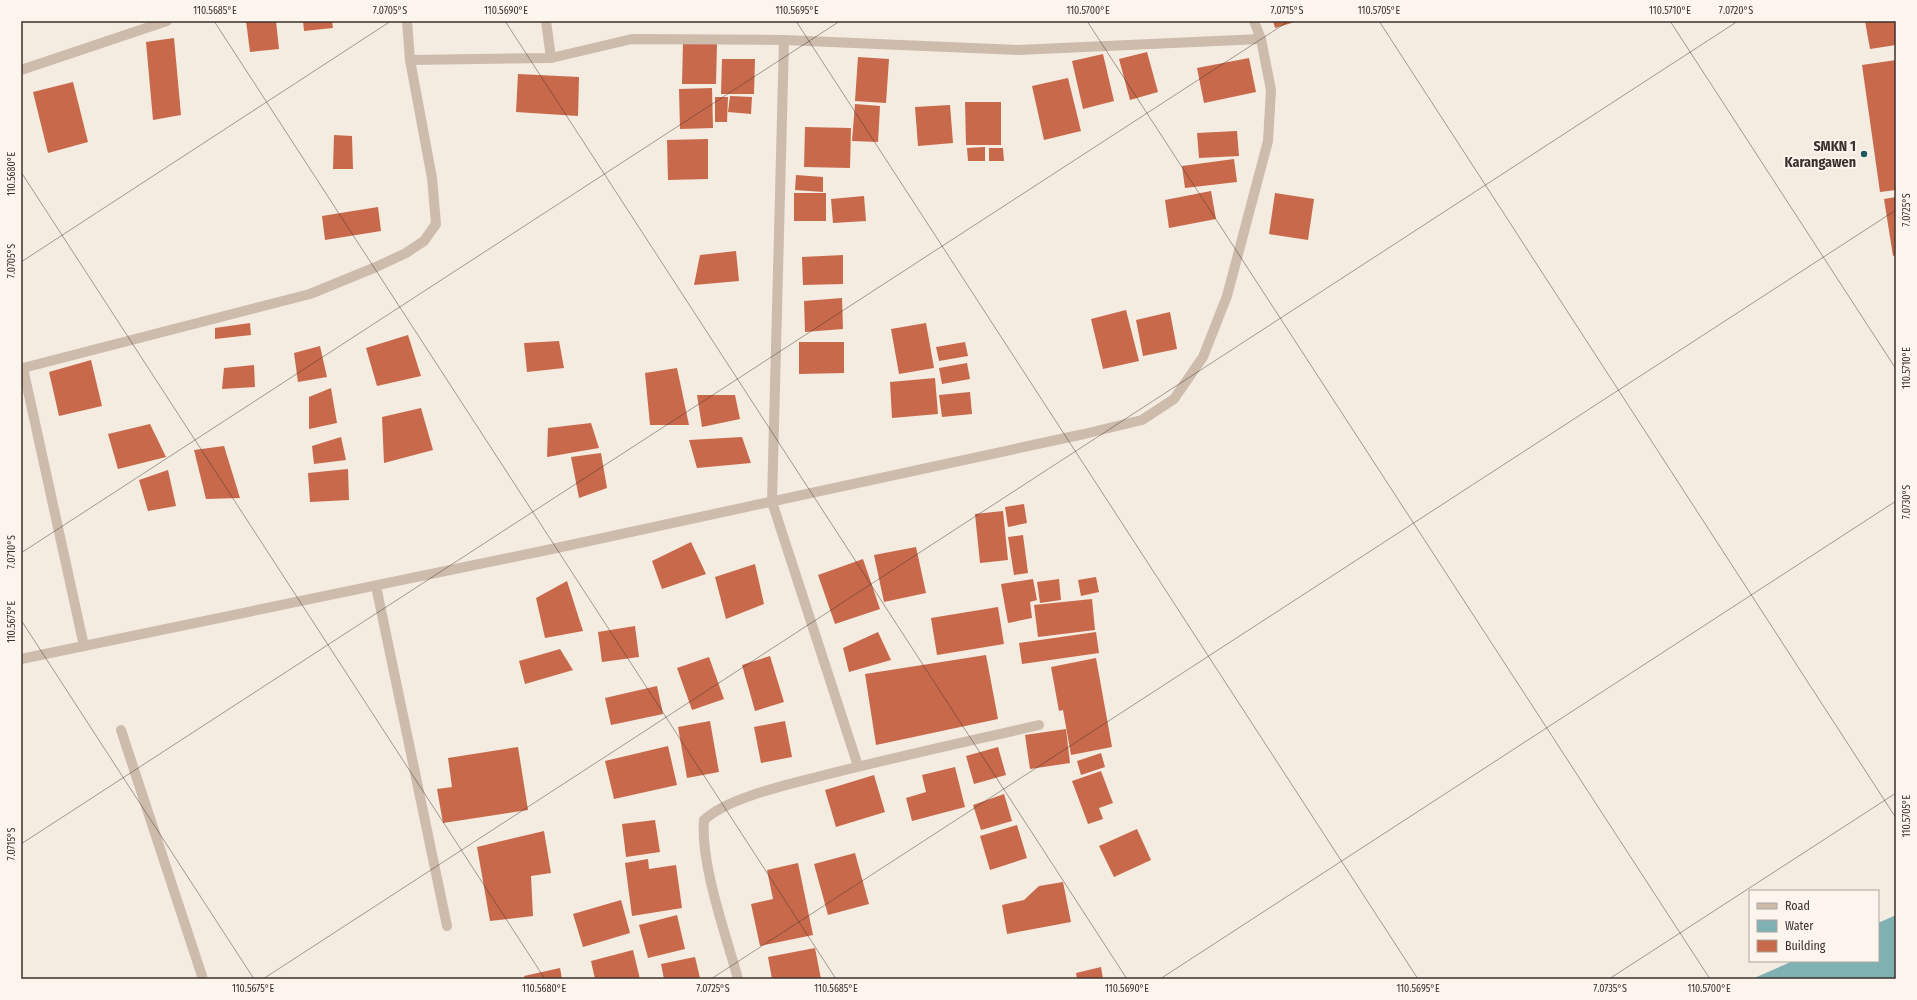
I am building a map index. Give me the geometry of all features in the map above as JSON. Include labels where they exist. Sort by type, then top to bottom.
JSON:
[{"type":"street","points":[[21,70],[167,21]]},
{"type":"street","points":[[84,646],[22,367],[310,294],[376,267],[406,253],[424,241],[436,224],[432,178],[410,60],[407,21]]},
{"type":"street","points":[[546,21],[551,58]]},
{"type":"street","points":[[21,659],[772,502],[1142,420],[1174,399],[1202,357],[1227,296],[1268,141],[1271,90],[1261,39],[1254,21]]},
{"type":"street","points":[[410,60],[551,58],[632,39],[784,40],[1018,50],[1261,39]]},
{"type":"street","points":[[784,40],[772,502],[858,766]]},
{"type":"street","points":[[376,586],[446,926]]},
{"type":"street","points":[[738,979],[702,837],[704,820],[713,812],[768,790],[858,766],[1040,724]]},
{"type":"street","points":[[121,730],[203,979]]},
{"type":"water","points":[[1896,915],[1896,979],[1752,979],[1791,962],[1879,962],[1879,923]]},
{"type":"building","points":[[246,21],[276,21],[279,49],[250,52]]},
{"type":"building","points":[[303,21],[332,21],[333,28],[304,31]]},
{"type":"building","points":[[1273,21],[1298,21],[1275,28]]},
{"type":"building","points":[[1865,21],[1896,21],[1896,45],[1870,49]]},
{"type":"building","points":[[174,38],[181,115],[153,120],[146,42]]},
{"type":"building","points":[[683,43],[717,43],[716,84],[682,84]]},
{"type":"building","points":[[1147,52],[1158,92],[1130,100],[1119,59]]},
{"type":"building","points":[[1103,54],[1114,101],[1083,109],[1072,61]]},
{"type":"building","points":[[858,57],[889,59],[886,103],[855,101]]},
{"type":"building","points":[[1249,58],[1256,92],[1204,103],[1197,68]]},
{"type":"building","points":[[722,59],[755,59],[754,94],[721,94]]},
{"type":"building","points":[[1896,60],[1896,190],[1880,192],[1862,65]]},
{"type":"building","points":[[518,74],[579,77],[578,116],[516,112]]},
{"type":"building","points":[[1068,78],[1081,131],[1044,140],[1032,86]]},
{"type":"building","points":[[73,82],[88,142],[48,153],[33,92]]},
{"type":"building","points":[[712,88],[713,128],[680,129],[679,89]]},
{"type":"building","points":[[730,96],[752,97],[751,114],[728,112]]},
{"type":"building","points":[[715,97],[728,97],[727,122],[715,122]]},
{"type":"building","points":[[965,102],[1001,102],[1001,145],[966,145]]},
{"type":"building","points":[[855,104],[880,106],[878,142],[852,141]]},
{"type":"building","points":[[950,105],[953,143],[918,146],[915,107]]},
{"type":"building","points":[[805,127],[851,128],[850,168],[804,167]]},
{"type":"building","points":[[1237,131],[1239,156],[1199,158],[1197,133]]},
{"type":"building","points":[[334,135],[352,136],[353,169],[333,169]]},
{"type":"building","points":[[708,139],[708,179],[668,180],[667,140]]},
{"type":"building","points":[[985,147],[985,161],[968,161],[967,148]]},
{"type":"building","points":[[989,148],[1003,148],[1004,161],[989,161]]},
{"type":"building","points":[[1234,159],[1237,182],[1185,188],[1182,166]]},
{"type":"building","points":[[796,175],[823,177],[823,192],[795,190]]},
{"type":"building","points":[[1211,191],[1216,219],[1169,228],[1165,200]]},
{"type":"building","points":[[794,193],[826,193],[826,221],[794,221]]},
{"type":"building","points":[[1275,193],[1314,199],[1308,240],[1269,234]]},
{"type":"building","points":[[864,196],[866,221],[833,223],[831,199]]},
{"type":"building","points":[[1896,197],[1896,255],[1893,256],[1884,199]]},
{"type":"building","points":[[378,207],[381,231],[325,240],[322,216]]},
{"type":"building","points":[[736,251],[739,281],[694,285],[700,255]]},
{"type":"building","points":[[843,255],[843,284],[803,285],[802,257]]},
{"type":"building","points":[[842,298],[843,329],[805,332],[804,301]]},
{"type":"building","points":[[1126,310],[1139,361],[1103,369],[1091,319]]},
{"type":"building","points":[[1170,312],[1177,349],[1143,356],[1136,320]]},
{"type":"building","points":[[250,323],[251,335],[215,339],[215,328]]},
{"type":"building","points":[[926,323],[934,368],[899,374],[891,329]]},
{"type":"building","points":[[408,335],[421,376],[377,386],[366,348]]},
{"type":"building","points":[[559,341],[564,368],[527,372],[524,343]]},
{"type":"building","points":[[799,342],[844,342],[844,373],[799,374]]},
{"type":"building","points":[[965,342],[968,356],[939,361],[936,347]]},
{"type":"building","points":[[320,346],[327,377],[298,382],[294,353]]},
{"type":"building","points":[[91,360],[102,406],[59,416],[49,372]]},
{"type":"building","points":[[967,363],[970,379],[942,384],[939,368]]},
{"type":"building","points":[[254,365],[255,387],[222,389],[224,368]]},
{"type":"building","points":[[677,368],[689,425],[650,425],[645,373]]},
{"type":"building","points":[[935,378],[938,414],[892,418],[890,382]]},
{"type":"building","points":[[331,388],[337,423],[309,429],[309,397]]},
{"type":"building","points":[[970,392],[972,414],[942,417],[939,395]]},
{"type":"building","points":[[697,395],[735,395],[740,419],[702,427]]},
{"type":"building","points":[[421,408],[433,450],[384,463],[382,417]]},
{"type":"building","points":[[591,423],[599,448],[547,457],[548,428]]},
{"type":"building","points":[[150,424],[166,457],[118,469],[108,434]]},
{"type":"building","points":[[341,437],[346,460],[314,464],[312,446]]},
{"type":"building","points":[[742,437],[751,463],[697,468],[689,440]]},
{"type":"building","points":[[224,446],[240,498],[206,499],[194,450]]},
{"type":"building","points":[[601,453],[607,488],[579,498],[571,457]]},
{"type":"building","points":[[348,469],[349,500],[310,502],[308,473]]},
{"type":"building","points":[[168,470],[176,506],[148,511],[139,480]]},
{"type":"building","points":[[1024,504],[1027,523],[1008,527],[1005,507]]},
{"type":"building","points":[[1003,511],[1008,560],[980,563],[975,514]]},
{"type":"building","points":[[1023,535],[1028,573],[1014,575],[1008,537]]},
{"type":"building","points":[[691,542],[706,574],[662,589],[652,561]]},
{"type":"building","points":[[916,547],[926,593],[884,602],[874,555]]},
{"type":"building","points":[[863,559],[880,609],[835,624],[818,575]]},
{"type":"building","points":[[755,564],[764,604],[726,619],[715,577]]},
{"type":"building","points":[[1096,577],[1099,592],[1081,596],[1078,580]]},
{"type":"building","points":[[1033,579],[1037,600],[1030,602],[1032,618],[1008,623],[1001,584]]},
{"type":"building","points":[[1059,579],[1061,600],[1040,603],[1037,582]]},
{"type":"building","points":[[567,581],[583,631],[545,638],[536,598]]},
{"type":"building","points":[[1092,599],[1095,630],[1038,637],[1034,605]]},
{"type":"building","points":[[998,607],[1004,644],[937,655],[931,618]]},
{"type":"building","points":[[635,626],[639,657],[602,662],[598,632]]},
{"type":"building","points":[[878,632],[891,660],[849,672],[843,648]]},
{"type":"building","points":[[1096,632],[1099,653],[1022,664],[1019,643]]},
{"type":"building","points":[[560,649],[573,670],[525,684],[519,661]]},
{"type":"building","points":[[986,655],[998,719],[876,745],[865,674]]},
{"type":"building","points":[[770,656],[784,702],[755,711],[742,665]]},
{"type":"building","points":[[709,657],[724,699],[692,710],[677,668]]},
{"type":"building","points":[[1096,658],[1112,747],[1071,755],[1063,710],[1059,711],[1051,667]]},
{"type":"building","points":[[657,686],[663,714],[611,725],[605,698]]},
{"type":"building","points":[[710,721],[719,772],[687,778],[678,727]]},
{"type":"building","points":[[785,721],[792,757],[761,763],[754,727]]},
{"type":"building","points":[[1066,729],[1070,763],[1030,769],[1025,735]]},
{"type":"building","points":[[668,746],[677,785],[614,799],[605,761]]},
{"type":"building","points":[[518,747],[528,810],[443,823],[437,789],[452,787],[448,758]]},
{"type":"building","points":[[998,747],[1006,775],[974,784],[966,756]]},
{"type":"building","points":[[1101,753],[1105,767],[1081,775],[1077,761]]},
{"type":"building","points":[[955,767],[965,807],[912,821],[906,798],[926,792],[922,775]]},
{"type":"building","points":[[1101,771],[1113,803],[1099,808],[1103,819],[1088,824],[1072,781]]},
{"type":"building","points":[[874,775],[885,812],[836,827],[825,790]]},
{"type":"building","points":[[1004,794],[1012,821],[981,830],[973,805]]},
{"type":"building","points":[[655,820],[660,852],[626,857],[622,824]]},
{"type":"building","points":[[1017,825],[1027,858],[990,870],[980,836]]},
{"type":"building","points":[[1137,829],[1151,860],[1114,877],[1099,846]]},
{"type":"building","points":[[544,831],[551,873],[531,876],[533,916],[490,921],[477,847]]},
{"type":"building","points":[[855,853],[869,904],[828,915],[814,864]]},
{"type":"building","points":[[648,859],[649,869],[676,865],[682,908],[632,916],[625,863]]},
{"type":"building","points":[[798,863],[813,935],[760,946],[751,904],[773,899],[767,870]]},
{"type":"building","points":[[1063,882],[1071,922],[1007,934],[1002,905],[1024,900],[1039,886]]},
{"type":"building","points":[[621,900],[630,933],[583,947],[573,914]]},
{"type":"building","points":[[677,915],[685,949],[648,958],[639,925]]},
{"type":"building","points":[[815,948],[821,979],[772,979],[768,957]]},
{"type":"building","points":[[633,950],[640,979],[595,979],[591,961]]},
{"type":"building","points":[[695,957],[700,978],[664,979],[661,964]]},
{"type":"building","points":[[1101,967],[1103,979],[1077,979],[1076,973]]},
{"type":"building","points":[[560,968],[562,979],[525,979],[524,976]]},
{"type":"place","name":"SMKN 1 Karangawen","points":[[1864,154]]}]
